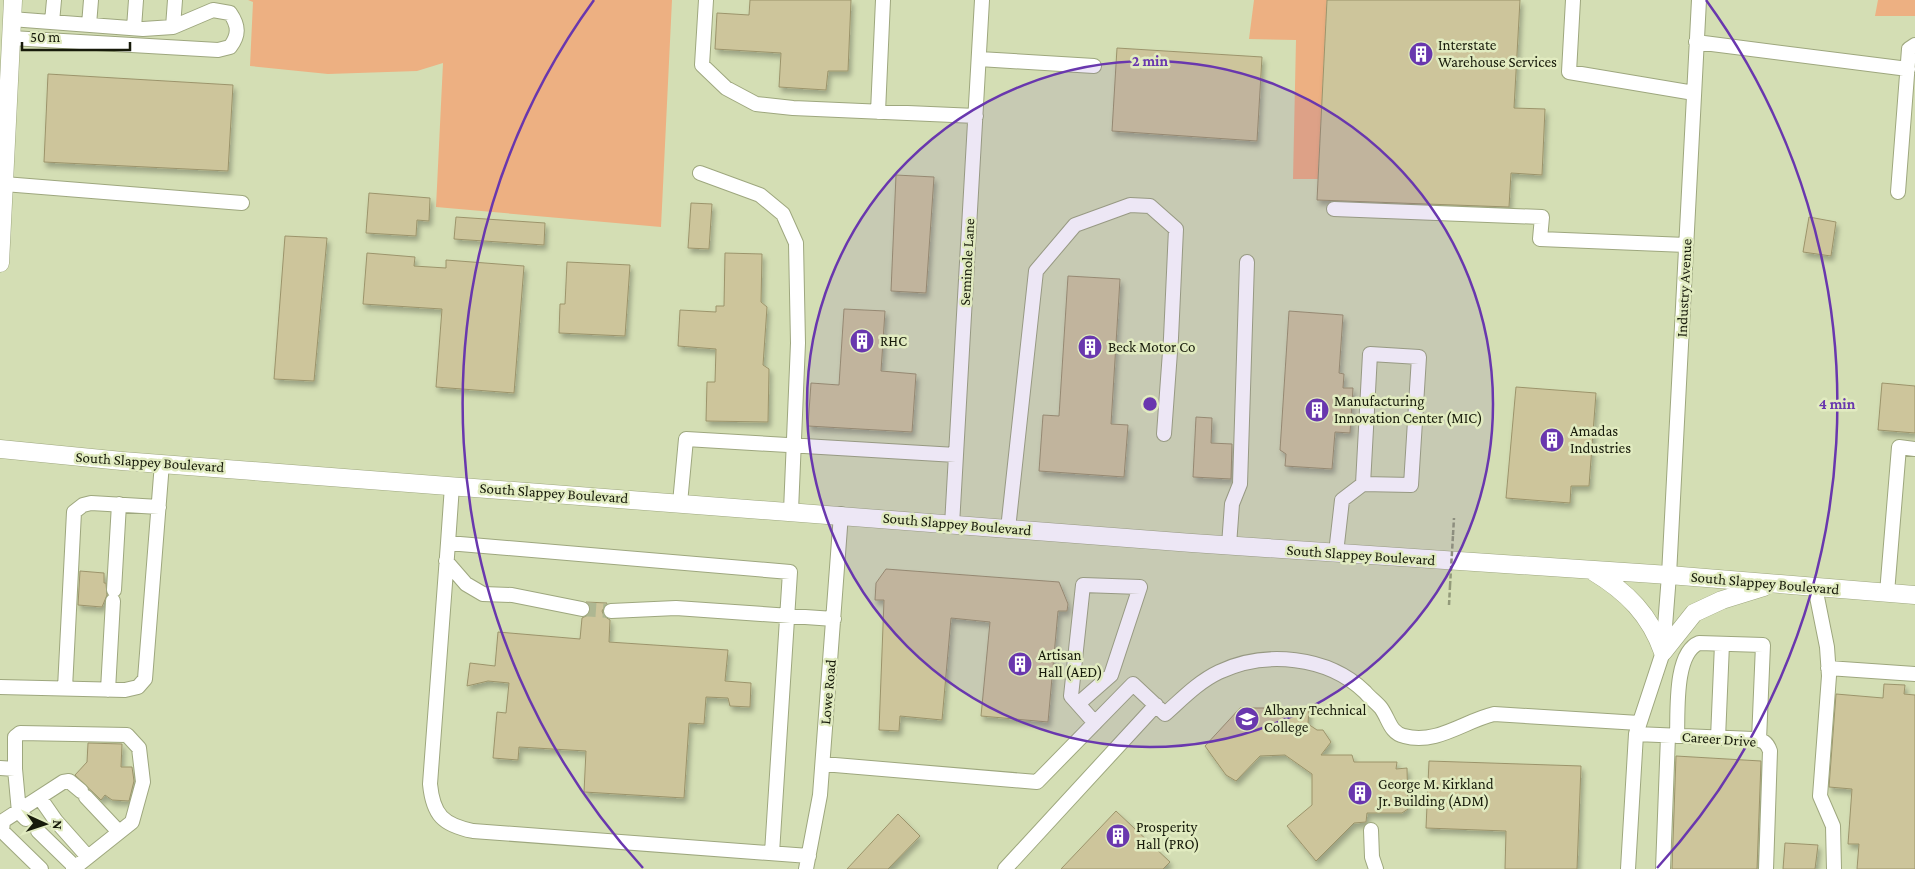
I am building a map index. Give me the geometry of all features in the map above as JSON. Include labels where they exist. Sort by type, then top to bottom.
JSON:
[{"type":"main road","points":[[0,263],[13,0]]},
{"type":"main road","name":"South Slappey Boulevard","points":[[0,449],[452,486],[841,514],[952,525],[1669,575],[1915,595]]},
{"type":"main road","points":[[1590,570],[1612,583],[1637,604],[1651,624],[1662,652],[1694,613],[1722,600],[1774,584]]},
{"type":"street","points":[[52,22],[54,0]]},
{"type":"street","points":[[89,25],[91,0]]},
{"type":"street","points":[[134,28],[136,0]]},
{"type":"street","points":[[173,27],[175,0]]},
{"type":"street","points":[[706,0],[702,65],[726,88],[756,104],[976,116]]},
{"type":"street","points":[[878,112],[883,0]]},
{"type":"street","name":"Seminole Lane","points":[[952,525],[982,0]]},
{"type":"street","points":[[1573,0],[1569,72],[1694,93]]},
{"type":"street","name":"Industry Avenue","points":[[1669,575],[1698,0]]},
{"type":"street","points":[[11,38],[218,50],[230,48],[237,38],[237,22],[230,13],[213,10],[173,27],[134,28],[12,19]]},
{"type":"street","points":[[1696,42],[1908,69]]},
{"type":"street","points":[[1898,192],[1909,49],[1915,45]]},
{"type":"street","points":[[979,59],[1094,66]]},
{"type":"street","points":[[700,173],[760,195],[784,214],[796,243],[798,343],[792,511]]},
{"type":"street","points":[[4,184],[242,203]]},
{"type":"street","points":[[1008,529],[1036,271],[1075,225],[1130,205],[1150,206],[1176,229],[1164,434]]},
{"type":"street","points":[[1334,209],[1542,217],[1540,239],[1686,245]]},
{"type":"street","points":[[1229,545],[1232,504],[1240,484],[1247,262]]},
{"type":"street","points":[[1336,553],[1342,500],[1363,484],[1411,485],[1418,357],[1370,354],[1363,484]]},
{"type":"street","points":[[680,503],[686,439],[794,447],[956,455]]},
{"type":"street","points":[[1886,593],[1899,447],[1915,449]]},
{"type":"street","points":[[0,687],[125,690],[138,687],[145,679],[162,463]]},
{"type":"street","points":[[452,486],[430,784],[435,810],[443,820],[460,828],[473,831],[772,853],[807,862]]},
{"type":"street","points":[[65,688],[74,512],[83,504],[91,503],[159,507]]},
{"type":"street","points":[[108,690],[119,504]]},
{"type":"street","name":"Lowe Road","points":[[807,862],[822,764],[841,514]]},
{"type":"street","points":[[448,543],[790,572],[772,853]]},
{"type":"street","points":[[446,561],[466,584],[483,594],[512,595],[582,610]]},
{"type":"street","points":[[1628,869],[1637,729],[1662,652],[1669,575]]},
{"type":"street","points":[[1078,704],[1111,675],[1140,588],[1082,585],[1070,696],[1095,723]]},
{"type":"street","points":[[1815,587],[1827,647],[1828,668],[1820,796],[1833,826],[1834,869]]},
{"type":"street","points":[[611,611],[676,608],[834,619]]},
{"type":"street","points":[[1663,869],[1672,736],[1681,670],[1688,651],[1699,643],[1763,645],[1759,740]]},
{"type":"street","points":[[1718,738],[1722,644]]},
{"type":"street","name":"Career Drive","points":[[1156,705],[1165,714],[1196,686],[1220,672],[1252,663],[1289,658],[1317,665],[1356,685],[1381,708],[1392,729],[1403,736],[1430,738],[1478,718],[1494,714],[1637,729],[1672,736],[1759,740],[1768,745],[1770,752],[1766,869]]},
{"type":"street","points":[[1828,668],[1915,674]]},
{"type":"street","points":[[822,764],[1037,782],[1133,684],[1156,705],[1006,869]]},
{"type":"street","points":[[22,816],[15,769],[15,738],[20,733],[127,735],[139,748],[143,782],[132,822],[74,868],[38,831]]},
{"type":"street","points":[[0,768],[15,769]]},
{"type":"street","points":[[41,869],[2,831],[4,821],[22,816],[40,798],[63,782],[69,781],[119,832]]},
{"type":"street","points":[[40,798],[56,821],[88,857]]},
{"type":"street","points":[[1371,830],[1372,857],[1376,869]]},
{"type":"path","points":[[1449,605],[1454,518]]},
{"type":"shaded area","points":[[248,0],[672,0],[661,227],[436,207],[443,63],[417,71],[328,74],[250,66],[253,2]]},
{"type":"shaded area","points":[[1254,0],[1327,0],[1318,179],[1293,179],[1296,40],[1249,39]]},
{"type":"shaded area","points":[[1878,0],[1915,0],[1915,16],[1875,16]]},
{"type":"building","points":[[750,0],[851,0],[848,71],[828,71],[826,90],[779,87],[781,53],[715,49],[717,13],[749,15]]},
{"type":"building","name":"Interstate Warehouse Services","points":[[1327,0],[1520,0],[1514,108],[1545,109],[1542,175],[1511,173],[1509,207],[1317,200]]},
{"type":"building","points":[[1117,48],[1262,57],[1257,141],[1112,131]]},
{"type":"building","points":[[48,74],[233,85],[228,171],[44,162]]},
{"type":"building","points":[[896,175],[934,177],[926,293],[891,291]]},
{"type":"building","points":[[369,193],[430,198],[429,221],[417,220],[416,236],[366,233]]},
{"type":"building","points":[[691,203],[712,204],[709,249],[688,248]]},
{"type":"building","points":[[456,217],[545,223],[544,245],[454,239]]},
{"type":"building","points":[[1809,217],[1836,222],[1831,256],[1803,252]]},
{"type":"building","points":[[285,236],[327,238],[314,381],[274,379]]},
{"type":"building","points":[[367,253],[415,257],[414,266],[446,268],[446,260],[524,266],[514,393],[436,387],[442,309],[363,304]]},
{"type":"building","points":[[725,253],[762,254],[761,302],[767,307],[763,365],[769,369],[768,422],[706,421],[707,382],[715,382],[716,349],[678,346],[680,310],[716,312],[716,306],[724,306]]},
{"type":"building","points":[[567,262],[630,265],[625,336],[559,333],[560,304],[565,304]]},
{"type":"building","name":"Beck Motor Co","points":[[1068,276],[1120,279],[1111,424],[1128,425],[1124,477],[1039,471],[1043,415],[1059,416]]},
{"type":"building","name":"RHC","points":[[844,309],[885,311],[881,371],[916,374],[912,432],[808,426],[811,383],[839,385]]},
{"type":"building","name":"Manufacturing Innovation Center (MIC)","points":[[1289,311],[1343,315],[1339,373],[1344,374],[1343,388],[1353,388],[1350,433],[1335,432],[1332,469],[1285,466],[1286,454],[1280,450]]},
{"type":"building","points":[[1882,383],[1915,386],[1915,433],[1878,430]]},
{"type":"building","name":"Amadas Industries","points":[[1516,387],[1596,393],[1589,486],[1571,486],[1570,503],[1506,498]]},
{"type":"building","points":[[1196,417],[1212,418],[1211,443],[1232,444],[1231,479],[1193,477]]},
{"type":"building","name":"Artisan Hall (AED)","points":[[886,569],[1059,582],[1068,604],[1067,611],[1058,611],[1048,722],[981,716],[990,622],[951,618],[942,720],[900,716],[899,731],[879,730],[884,600],[875,600],[876,583]]},
{"type":"building","points":[[80,571],[104,573],[107,595],[102,607],[78,605]]},
{"type":"building","points":[[586,602],[607,603],[602,611],[604,616],[610,620],[609,642],[728,650],[725,681],[751,683],[750,707],[730,706],[728,698],[706,697],[704,724],[689,723],[684,798],[584,792],[586,751],[519,747],[518,760],[493,758],[497,712],[506,713],[509,683],[488,681],[467,686],[470,663],[495,666],[498,632],[580,639],[582,618],[588,615],[591,610]]},
{"type":"building","points":[[1884,684],[1905,685],[1904,694],[1915,695],[1915,869],[1857,869],[1859,844],[1848,844],[1852,789],[1829,787],[1836,694],[1883,698]]},
{"type":"building","name":"George M. Kirkland Jr. Building (ADM)","points":[[1240,708],[1309,708],[1308,724],[1317,730],[1323,730],[1331,742],[1321,755],[1352,755],[1354,762],[1397,762],[1396,769],[1407,768],[1408,809],[1402,813],[1367,813],[1366,822],[1354,823],[1316,861],[1287,826],[1312,805],[1312,774],[1285,755],[1260,756],[1236,781],[1226,775],[1205,746]]},
{"type":"building","points":[[88,743],[122,744],[121,767],[132,767],[134,781],[129,801],[112,800],[105,795],[101,800],[75,775],[87,762]]},
{"type":"building","points":[[1676,756],[1761,761],[1757,869],[1672,869]]},
{"type":"building","points":[[1429,761],[1581,766],[1577,869],[1505,869],[1506,831],[1426,828]]},
{"type":"building","name":"Prosperity Hall (PRO)","points":[[1116,811],[1170,862],[1163,869],[1061,869]]},
{"type":"building","points":[[898,814],[920,836],[888,869],[847,869]]},
{"type":"building","points":[[1785,843],[1818,845],[1815,869],[1783,869]]},
{"type":"tunnel","points":[[582,609],[611,611]]},
{"type":"place","name":"Interstate Warehouse Services","points":[[1421,54]]},
{"type":"place","name":"RHC","points":[[862,341]]},
{"type":"place","name":"Beck Motor Co","points":[[1090,347]]},
{"type":"place","name":"Manufacturing Innovation Center (MIC)","points":[[1317,410]]},
{"type":"place","name":"Amadas Industries","points":[[1552,440]]},
{"type":"place","name":"Artisan Hall (AED)","points":[[1020,664]]},
{"type":"place","name":"Albany Technical College","points":[[1247,719]]},
{"type":"place","name":"George M. Kirkland Jr. Building (ADM)","points":[[1360,793]]},
{"type":"place","name":"Prosperity Hall (PRO)","points":[[1118,836]]}]
